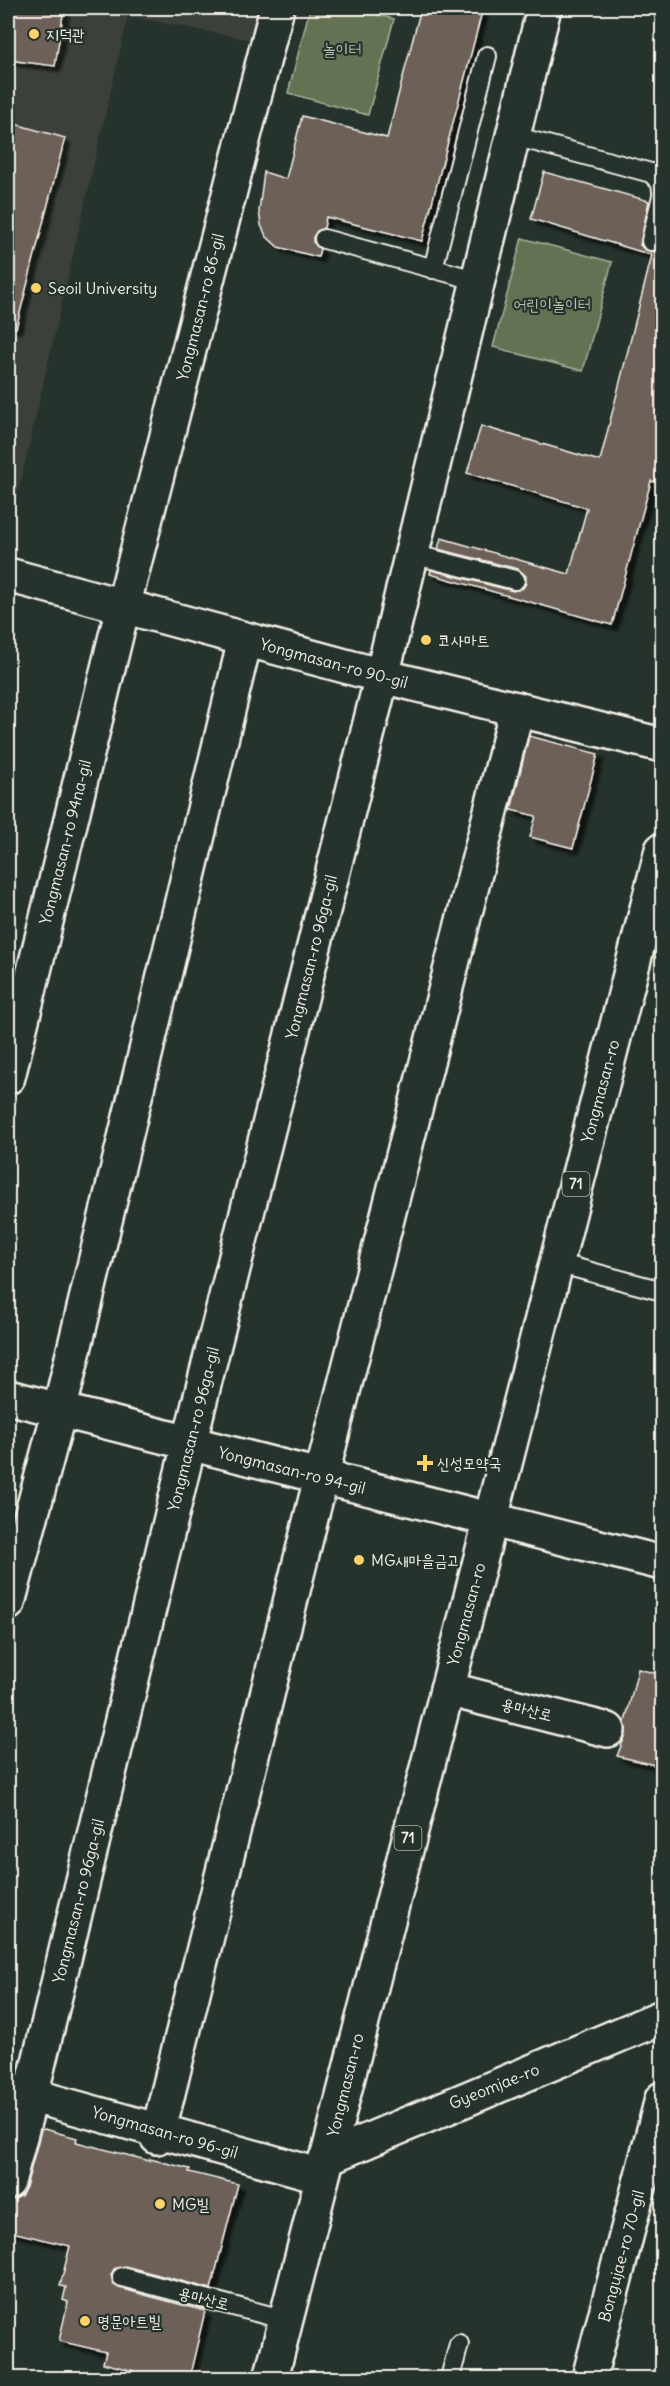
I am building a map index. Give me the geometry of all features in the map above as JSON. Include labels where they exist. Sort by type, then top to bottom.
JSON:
[{"type":"street","name":"Yongmasan-ro 86-gil","points":[[123,607],[277,8]]},
{"type":"street","name":"Yongmasan-ro 96ga-gil","points":[[8,2182],[19,2092],[189,1444],[382,676],[544,8]]},
{"type":"street","name":"Yongmasan-ro 90-gil","points":[[9,582],[123,607],[382,676],[663,745]]},
{"type":"street","name":"Yongmasan-ro 94na-gil","points":[[8,1077],[123,607]]},
{"type":"street","points":[[8,1603],[59,1412],[244,640]]},
{"type":"street","points":[[158,2134],[321,1478],[517,710]]},
{"type":"street","name":"Yongmasan-ro","points":[[271,2379],[663,850]]},
{"type":"street","name":"Yongmasan-ro 94-gil","points":[[8,1396],[59,1412],[491,1518],[663,1563]]},
{"type":"street","name":"용마산로","points":[[447,1689],[608,1730]]},
{"type":"street","name":"Gyeomjae-ro","points":[[324,2167],[663,2017]]},
{"type":"street","name":"Yongmasan-ro 96-gil","points":[[19,2092],[158,2134],[324,2167]]},
{"type":"street","name":"Bongujae-ro 70-gil","points":[[589,2379],[663,2099]]},
{"type":"lane","points":[[433,269],[487,56]]},
{"type":"lane","points":[[514,136],[651,173],[661,183],[663,193],[651,241]]},
{"type":"lane","points":[[324,239],[479,281]]},
{"type":"lane","points":[[412,554],[515,580]]},
{"type":"lane","points":[[556,1263],[663,1291]]},
{"type":"lane","name":"용마산로","points":[[122,2277],[286,2319]]},
{"type":"lane","points":[[450,2379],[459,2344]]},
{"type":"shaded area","name":"Seoil University","points":[[8,8],[259,8],[251,40],[128,16],[8,536]]},
{"type":"green space","name":"놀이터","points":[[310,8],[351,8],[394,19],[368,115],[288,93]]},
{"type":"green space","name":"어린이놀이터","points":[[522,238],[612,262],[583,371],[493,347]]},
{"type":"building","name":"지덕관","points":[[8,8],[64,8],[55,66],[8,60]]},
{"type":"building","points":[[421,8],[483,8],[422,241],[326,217],[324,228],[317,231],[313,237],[313,242],[320,249],[318,257],[278,247],[266,236],[261,225],[259,211],[264,172],[286,179],[302,116],[387,138]]},
{"type":"building","points":[[8,122],[65,138],[16,328],[8,327]]},
{"type":"building","points":[[544,172],[649,201],[640,245],[654,252],[663,241],[663,470],[659,483],[651,481],[612,625],[430,574],[431,570],[513,591],[523,588],[526,583],[526,576],[518,569],[438,549],[441,538],[569,574],[587,508],[467,473],[481,426],[600,461],[652,255],[531,219]]},
{"type":"building","points":[[529,736],[598,754],[573,848],[530,837],[536,816],[511,810]]},
{"type":"building","points":[[638,1669],[663,1675],[663,1767],[617,1756],[626,1734],[625,1722]]},
{"type":"building","points":[[41,2130],[77,2138],[76,2142],[190,2169],[189,2172],[238,2184],[211,2289],[125,2266],[114,2269],[111,2275],[114,2285],[119,2288],[205,2311],[189,2379],[132,2379],[134,2371],[103,2363],[106,2352],[59,2341],[68,2302],[63,2300],[66,2287],[60,2286],[70,2246],[8,2231],[12,2200],[21,2196],[26,2187]]},
{"type":"place","name":"지덕관","points":[[34,34]]},
{"type":"place","name":"Seoil University","points":[[36,288]]},
{"type":"place","name":"코사마트","points":[[426,640]]},
{"type":"place","name":"신성모약국","points":[[425,1463]]},
{"type":"place","name":"MG새마을금고","points":[[359,1560]]},
{"type":"place","name":"MG빌","points":[[160,2204]]},
{"type":"place","name":"명문아트빌","points":[[85,2321]]}]
